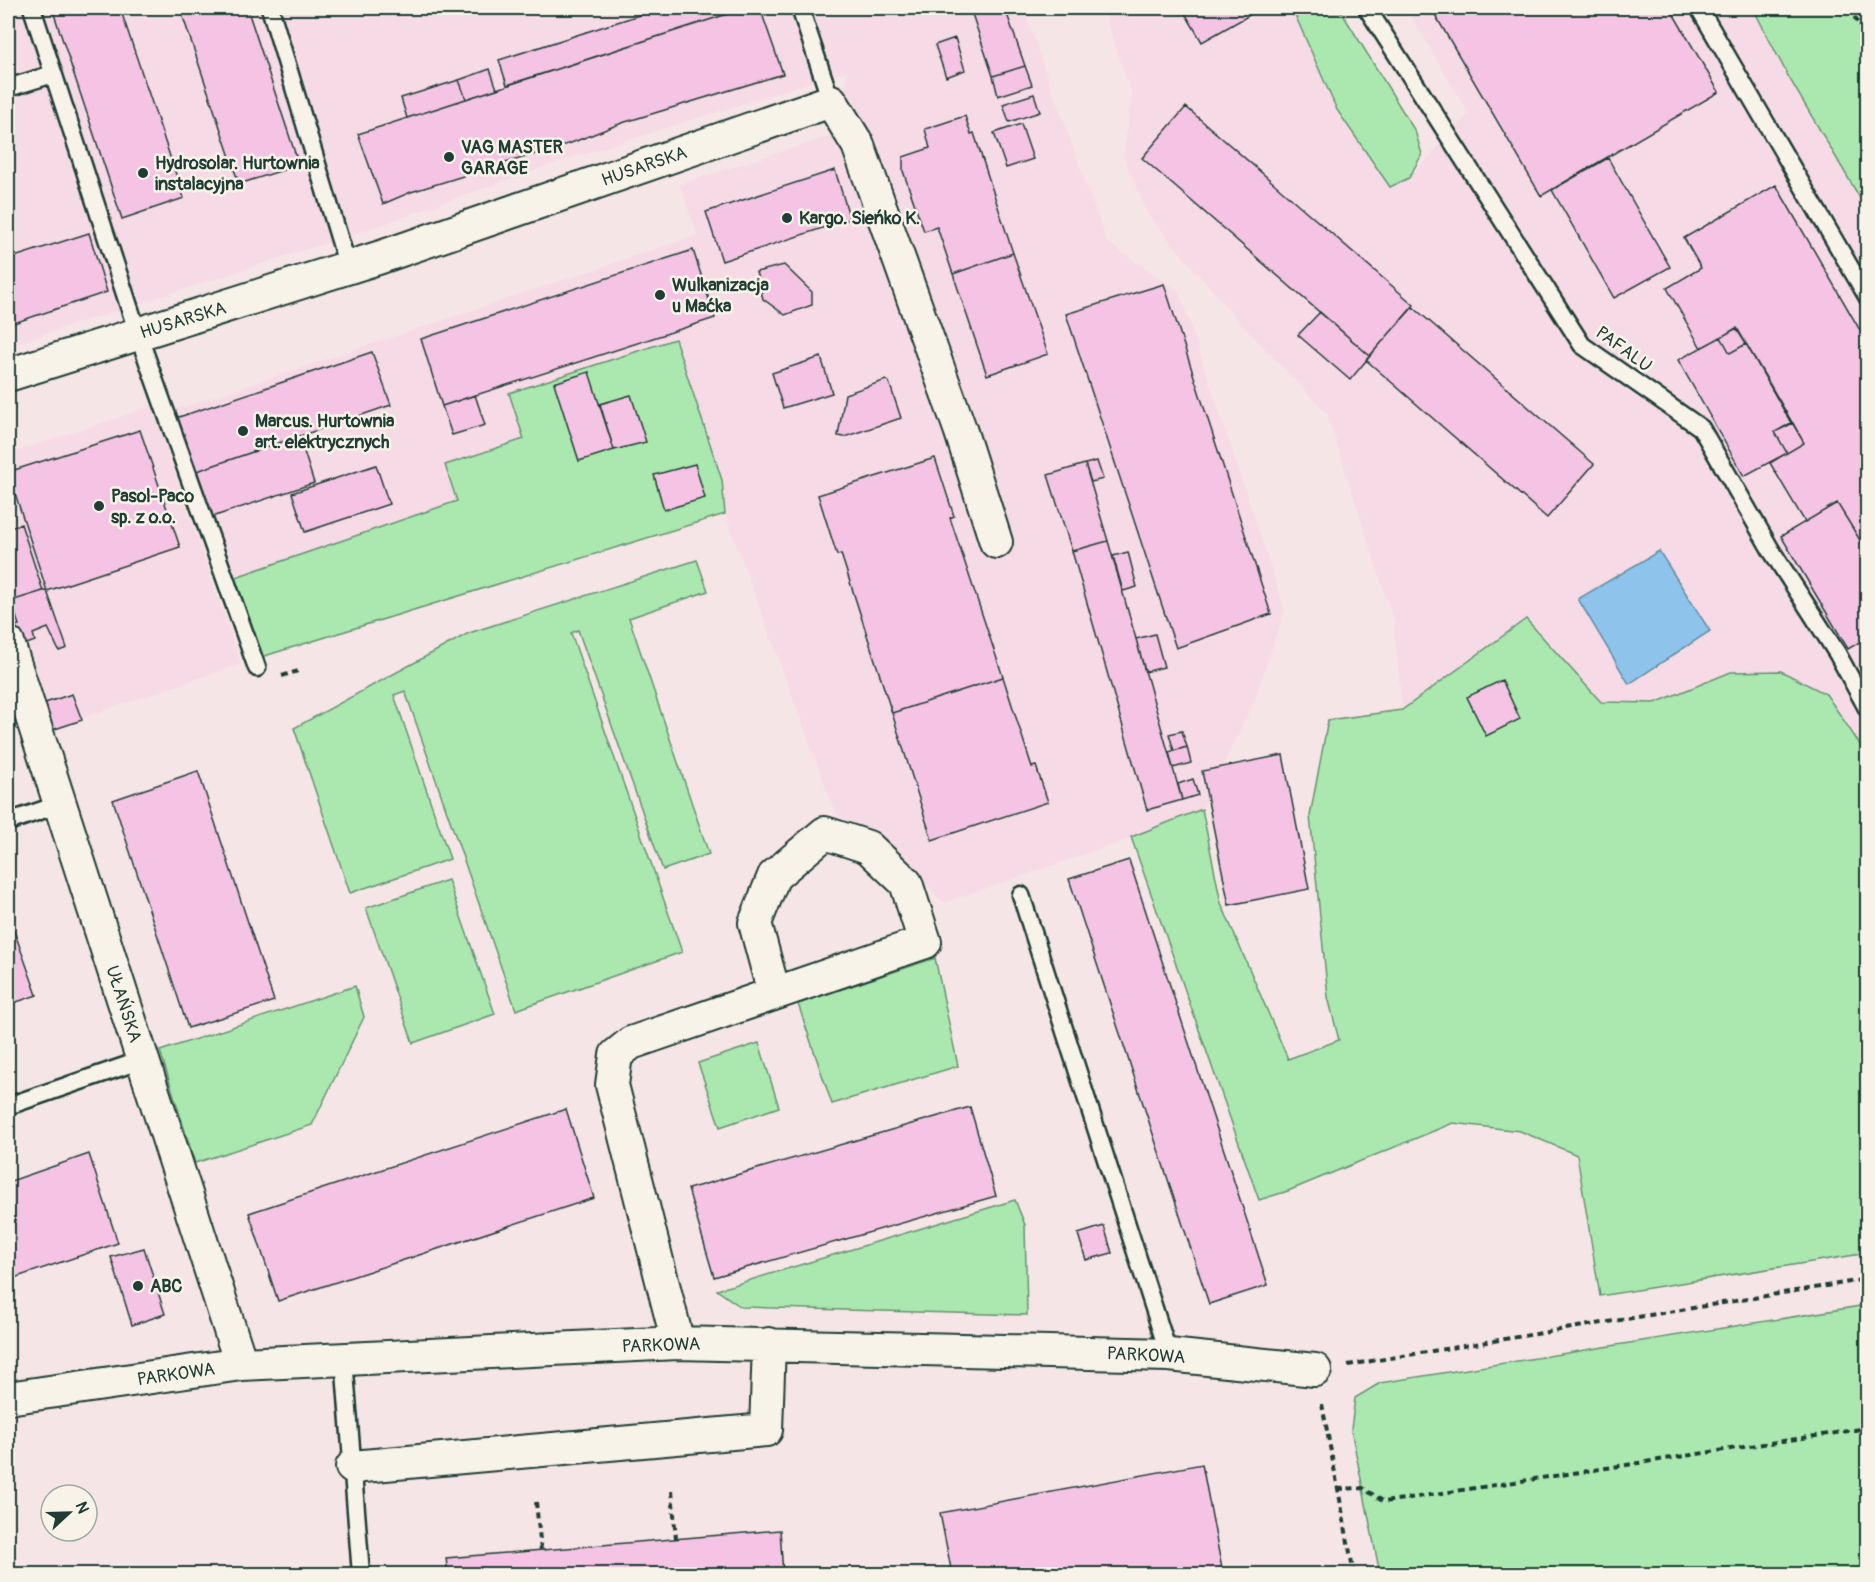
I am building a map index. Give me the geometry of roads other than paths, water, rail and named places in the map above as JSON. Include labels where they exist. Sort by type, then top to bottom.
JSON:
[{"type":"street","name":"HUSARSKA","points":[[8,375],[348,267],[831,101]]},
{"type":"street","points":[[831,101],[858,145],[960,429],[996,542]]},
{"type":"street","name":"UŁAŃSKA","points":[[8,643],[241,1364]]},
{"type":"street","points":[[678,1343],[612,1085],[616,1054],[631,1043],[925,942],[906,883],[868,847],[825,833],[774,876],[755,923],[774,993]]},
{"type":"street","name":"PARKOWA","points":[[8,1398],[241,1364],[678,1343],[1169,1355],[1316,1371]]},
{"type":"street","points":[[352,1467],[766,1430],[769,1344]]},
{"type":"lane","points":[[32,8],[138,334],[257,668]]},
{"type":"lane","points":[[270,8],[348,267]]},
{"type":"lane","points":[[800,8],[831,101]]},
{"type":"lane","name":"PAFALU","points":[[1367,8],[1582,345],[1701,428],[1771,550],[1837,653],[1868,710]]},
{"type":"lane","points":[[1699,8],[1868,298]]},
{"type":"lane","points":[[8,88],[53,74]]},
{"type":"lane","points":[[8,822],[60,804]]},
{"type":"lane","points":[[1021,895],[1169,1355]]},
{"type":"lane","points":[[8,1106],[142,1060]]},
{"type":"lane","points":[[344,1359],[361,1575]]},
{"type":"water","points":[[1659,551],[1710,631],[1629,684],[1578,599]]},
{"type":"place","name":"VAG MASTER GARAGE","points":[[449,157]]},
{"type":"place","name":"Hydrosolar. Hurtownia instalacyjna","points":[[143,173]]},
{"type":"place","name":"Kargo. Sieńko K.","points":[[787,218]]},
{"type":"place","name":"Wulkanizacja u Maćka","points":[[660,295]]},
{"type":"place","name":"Marcus. Hurtownia art. elektrycznych","points":[[243,431]]},
{"type":"place","name":"Pasol-Paco sp. z o.o.","points":[[99,506]]},
{"type":"place","name":"ABC","points":[[138,1286]]}]
